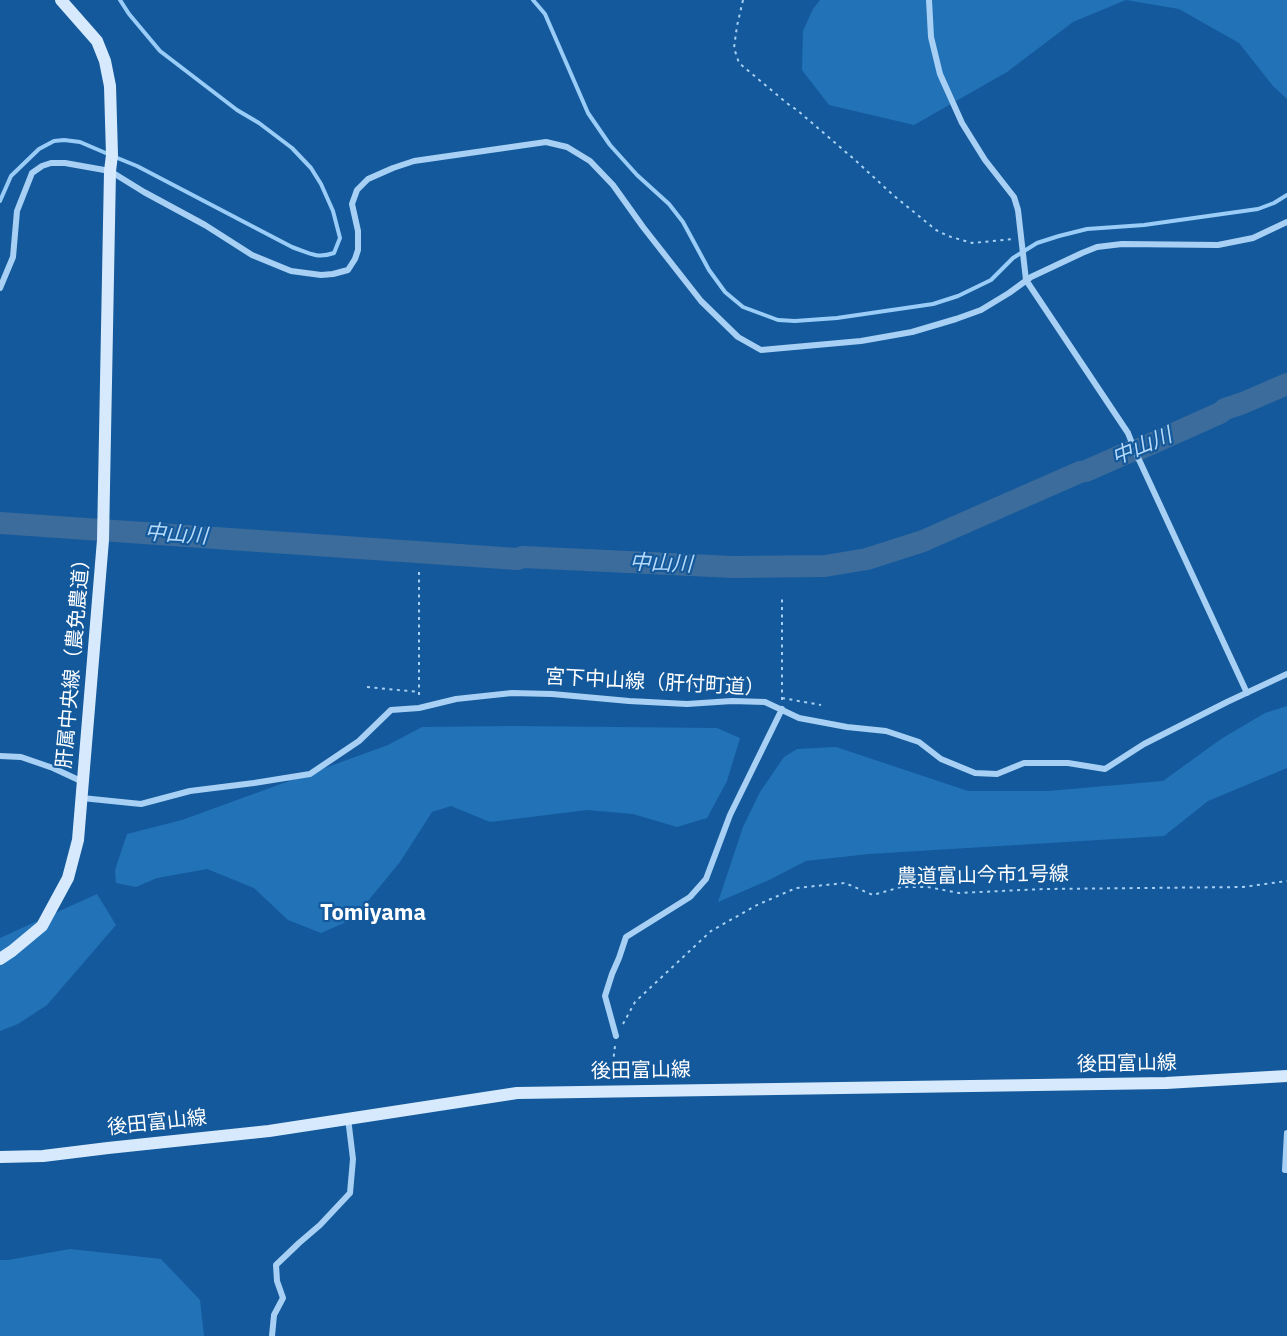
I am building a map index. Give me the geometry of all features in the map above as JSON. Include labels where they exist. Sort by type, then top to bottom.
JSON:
[{"type":"main road","name":"肝属中央線（農免農道）","points":[[0,958],[42,926],[68,878],[78,840],[103,540],[112,155],[110,86],[105,61],[97,41],[62,0]]},
{"type":"main road","name":"後田富山線","points":[[0,1158],[43,1156],[269,1131],[517,1093],[1166,1083],[1287,1076]]},
{"type":"street","points":[[929,0],[931,38],[940,74],[962,123],[985,160],[1014,197],[1018,210],[1026,280],[1128,434],[1247,693]]},
{"type":"street","points":[[0,288],[13,257],[16,211],[32,173],[51,163],[77,164],[110,171],[205,225],[252,255],[291,271],[321,275],[348,270],[355,259],[358,250],[358,231],[352,204],[357,190],[369,179],[414,161],[546,142],[567,147],[590,161],[612,185],[701,301],[738,337],[761,350],[861,341],[912,332],[956,319],[981,310],[1026,280],[1097,247],[1122,244],[1218,245],[1253,238],[1287,222]]},
{"type":"street","name":"宮下中山線（肝付町道）","points":[[81,798],[141,804],[190,791],[310,774],[359,741],[391,710],[419,708],[456,699],[512,693],[687,704],[732,701],[765,702],[799,718],[847,727],[886,731],[919,742],[941,759],[975,773],[997,774],[1024,763],[1068,764],[1105,769],[1144,744],[1287,674]]},
{"type":"street","points":[[616,1036],[605,996],[626,937],[690,897],[706,879],[730,815],[782,709]]},
{"type":"street","points":[[0,756],[21,758],[53,768],[83,782]]},
{"type":"street","points":[[272,1336],[274,1315],[283,1298],[277,1281],[276,1265],[320,1225],[350,1193],[353,1159],[348,1118]]},
{"type":"street","points":[[1287,1133],[1285,1170],[1287,1170]]},
{"type":"path","points":[[743,0],[734,48],[740,63],[788,105],[798,110],[893,195],[936,230],[948,236],[972,243],[1022,238]]},
{"type":"path","points":[[419,572],[419,708]]},
{"type":"path","points":[[782,595],[782,709]]},
{"type":"path","points":[[367,687],[419,692]]},
{"type":"path","points":[[782,698],[821,705]]},
{"type":"path","name":"農道富山今市1号線","points":[[609,1091],[616,1036],[635,1002],[711,931],[757,905],[796,888],[845,883],[873,895],[901,887],[928,887],[958,893],[1042,889],[1243,887],[1287,881]]},
{"type":"shaded area","points":[[820,0],[1126,0],[1073,22],[1007,72],[914,125],[829,105],[802,70],[803,31],[813,9]]},
{"type":"shaded area","points":[[1126,0],[1287,0],[1287,99],[1273,86],[1239,43],[1179,9]]},
{"type":"shaded area","points":[[1287,706],[1287,768],[1208,801],[1164,836],[869,854],[806,861],[718,902],[743,827],[760,792],[784,757],[797,749],[836,747],[968,791],[1048,791],[1163,781],[1221,739],[1265,713]]},
{"type":"shaded area","points":[[422,727],[717,728],[740,738],[727,781],[707,818],[677,827],[633,814],[587,810],[490,822],[451,806],[432,812],[400,862],[353,919],[321,933],[288,920],[254,888],[207,869],[157,878],[136,887],[116,883],[115,870],[127,834],[182,820],[388,745]]},
{"type":"shaded area","points":[[97,894],[116,925],[47,1005],[18,1024],[0,1031],[0,938]]},
{"type":"shaded area","points":[[70,1249],[161,1259],[200,1300],[204,1336],[0,1336],[0,1260]]},
{"type":"waterway","points":[[115,157],[308,253],[317,255],[334,253],[340,238],[333,211],[311,168],[292,148],[259,123],[237,110],[160,51],[120,0]]},
{"type":"waterway","points":[[533,0],[545,14],[588,113],[610,145],[637,175],[669,204],[683,222],[709,270],[725,292],[743,307],[778,320],[837,318],[933,304],[958,296],[991,280],[1013,258],[1037,243],[1059,236],[1087,229],[1144,225],[1258,209],[1287,195]]},
{"type":"waterway","points":[[0,201],[11,176],[39,149],[54,141],[80,142],[108,154]]},
{"type":"waterway","name":"中山川","points":[[0,523],[517,559],[523,557],[733,567],[825,566],[867,559],[923,541],[1287,384]]},
{"type":"district","name":"Tomiyama","points":[[373,914]]}]
